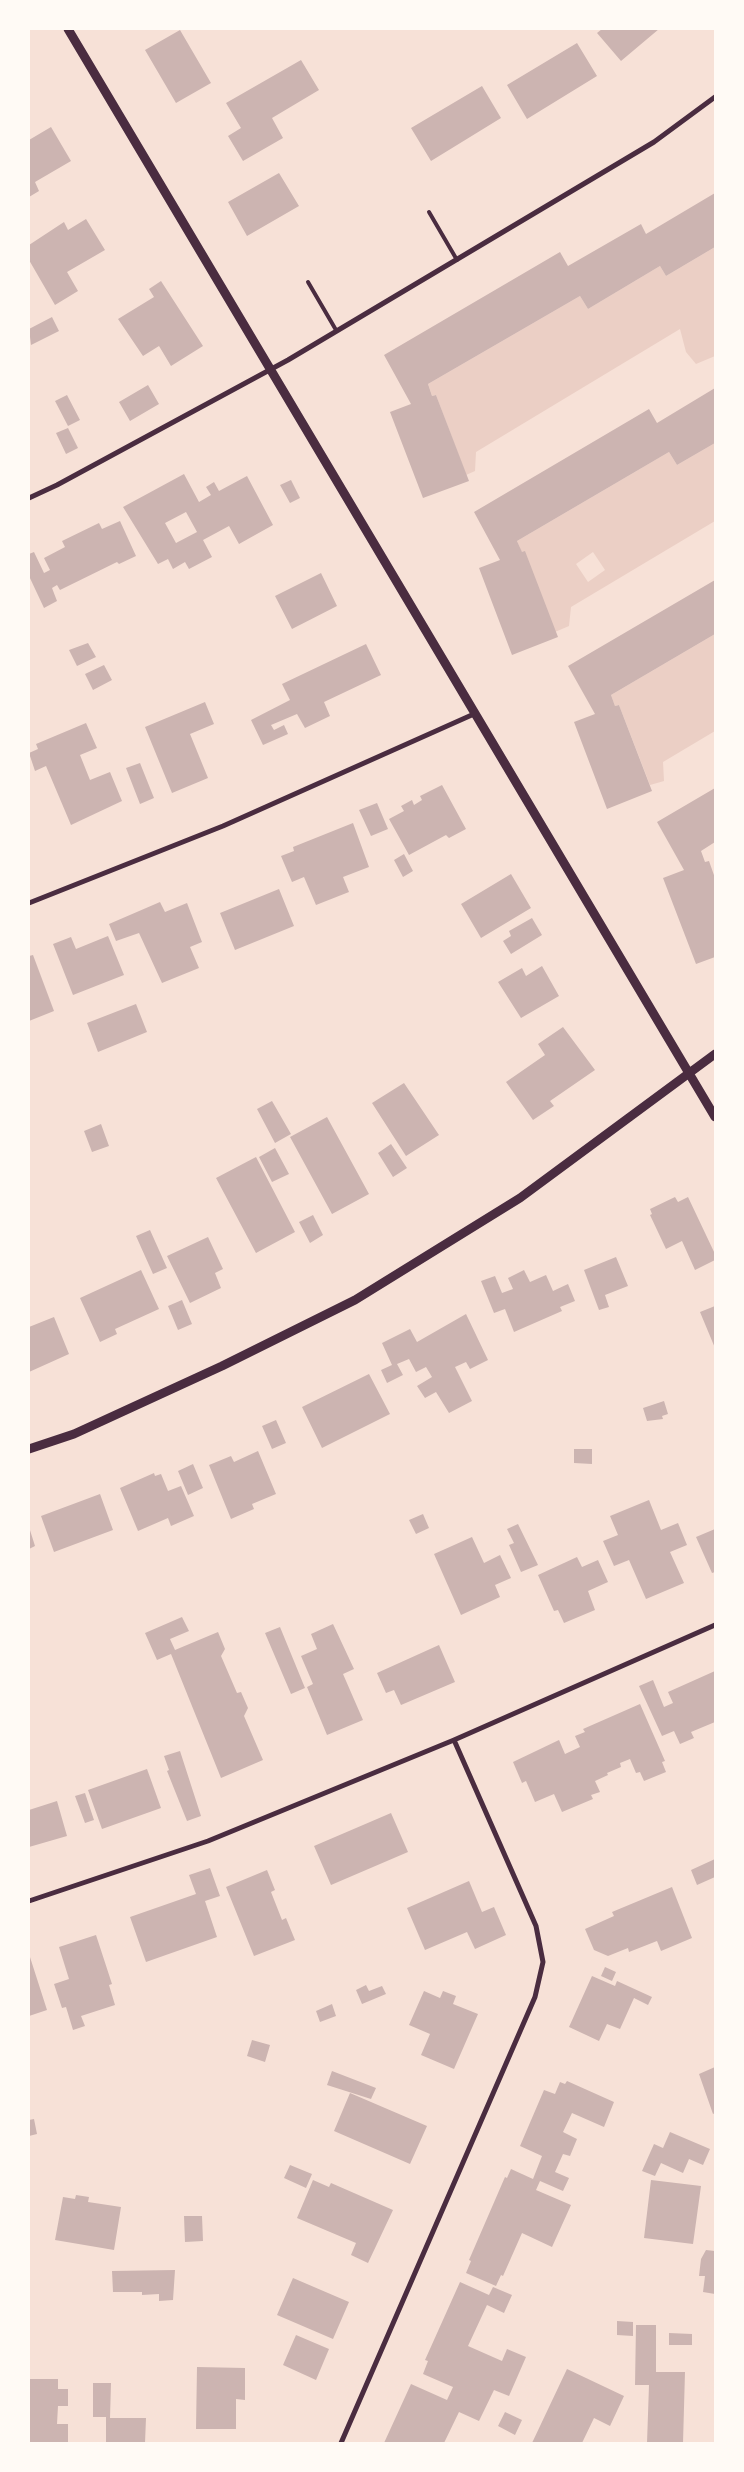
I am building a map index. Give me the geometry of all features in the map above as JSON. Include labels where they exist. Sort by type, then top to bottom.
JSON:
[{"type":"street","points":[[68,29],[474,714],[691,1073],[715,1117]]},
{"type":"street","points":[[29,498],[57,485],[270,370],[654,142],[715,97]]},
{"type":"street","points":[[29,903],[223,826],[474,714]]},
{"type":"street","points":[[29,1449],[74,1434],[222,1366],[355,1300],[520,1198],[715,1054]]},
{"type":"street","points":[[29,1900],[208,1841],[454,1740],[715,1625]]},
{"type":"street","points":[[341,2443],[535,1997],[543,1962],[536,1926],[454,1740]]},
{"type":"lane","points":[[429,212],[457,260]]},
{"type":"lane","points":[[308,282],[336,330]]},
{"type":"shaded area","points":[[715,247],[715,356],[696,364],[686,352],[680,329],[476,452],[475,471],[466,475],[436,395],[432,396],[428,384],[580,296],[588,309],[660,266],[666,276]]},
{"type":"shaded area","points":[[715,443],[715,521],[571,607],[569,626],[555,632],[517,541],[669,452],[677,465]],"holes":[[[593,552],[605,570],[588,582],[576,564]]]},
{"type":"shaded area","points":[[715,634],[715,731],[663,762],[664,781],[650,785],[619,705],[615,706],[611,695]]},
{"type":"building","points":[[602,29],[659,29],[621,61],[597,33]]},
{"type":"building","points":[[180,30],[211,83],[176,103],[145,50]]},
{"type":"building","points":[[577,43],[597,76],[527,119],[507,85]]},
{"type":"building","points":[[301,60],[319,90],[272,118],[283,138],[243,161],[228,136],[241,128],[226,103]]},
{"type":"building","points":[[482,86],[501,118],[431,161],[411,128]]},
{"type":"building","points":[[51,127],[71,161],[35,182],[39,191],[29,197],[29,140]]},
{"type":"building","points":[[279,173],[299,206],[247,236],[228,202]]},
{"type":"building","points":[[715,193],[715,247],[666,276],[660,266],[588,309],[580,296],[428,384],[432,396],[436,395],[469,481],[423,498],[390,412],[411,404],[384,355],[560,252],[568,266],[641,224],[646,234]]},
{"type":"building","points":[[86,219],[105,250],[67,272],[78,291],[55,305],[29,260],[29,245],[64,222],[68,230]]},
{"type":"building","points":[[161,281],[203,346],[171,366],[159,346],[143,356],[118,319],[154,297],[149,289]]},
{"type":"building","points":[[52,317],[59,331],[31,345],[29,329]]},
{"type":"building","points":[[148,385],[159,404],[130,421],[119,402]]},
{"type":"building","points":[[715,388],[715,443],[677,465],[669,452],[517,541],[522,552],[525,551],[558,637],[512,655],[479,568],[500,560],[474,512],[649,409],[657,423]]},
{"type":"building","points":[[67,395],[80,420],[68,426],[55,401]]},
{"type":"building","points":[[68,428],[78,448],[66,454],[56,433]]},
{"type":"building","points":[[184,474],[199,502],[211,495],[206,487],[214,482],[219,491],[247,476],[273,525],[239,544],[229,526],[203,540],[212,557],[189,569],[185,562],[173,569],[168,559],[158,564],[123,507]],"holes":[[[186,512],[197,532],[176,543],[165,523]]]},
{"type":"building","points":[[291,480],[300,498],[290,503],[280,485]]},
{"type":"building","points":[[120,521],[136,556],[119,564],[117,562],[60,590],[57,585],[52,588],[57,601],[44,608],[29,576],[29,554],[34,552],[44,573],[50,570],[44,558],[65,547],[62,541],[99,523],[102,529]]},
{"type":"building","points":[[321,573],[337,606],[292,629],[275,596]]},
{"type":"building","points":[[715,580],[715,634],[611,695],[615,706],[619,705],[652,791],[607,809],[574,722],[595,714],[568,666]]},
{"type":"building","points":[[88,643],[96,657],[77,666],[69,650]]},
{"type":"building","points":[[366,644],[381,675],[324,702],[330,716],[305,728],[297,714],[271,725],[274,730],[284,725],[288,734],[263,745],[251,720],[290,700],[282,684]]},
{"type":"building","points":[[104,665],[112,680],[93,690],[85,674]]},
{"type":"building","points":[[205,702],[214,724],[190,734],[208,778],[172,793],[145,727]]},
{"type":"building","points":[[86,723],[97,748],[80,755],[90,780],[110,772],[122,801],[71,825],[46,766],[35,771],[29,753],[38,749],[36,744]]},
{"type":"building","points":[[140,763],[154,798],[140,804],[126,768]]},
{"type":"building","points":[[442,785],[466,829],[449,838],[446,835],[409,855],[389,819],[404,811],[401,806],[412,800],[414,805],[422,800],[420,796]]},
{"type":"building","points":[[715,788],[715,842],[701,851],[705,862],[709,861],[715,878],[715,957],[696,964],[663,878],[684,870],[657,822]]},
{"type":"building","points":[[377,803],[388,829],[371,836],[359,810]]},
{"type":"building","points":[[353,823],[369,867],[343,877],[349,892],[316,905],[304,877],[292,882],[281,856],[294,851],[293,847]]},
{"type":"building","points":[[404,854],[413,871],[403,877],[394,860]]},
{"type":"building","points":[[511,874],[531,908],[481,938],[461,904]]},
{"type":"building","points":[[279,889],[294,926],[235,950],[220,913]]},
{"type":"building","points":[[160,902],[165,912],[187,903],[202,942],[190,947],[199,968],[162,983],[139,933],[116,941],[109,924]]},
{"type":"building","points":[[532,918],[542,935],[511,954],[503,941],[511,936],[509,931]]},
{"type":"building","points":[[108,936],[124,975],[73,995],[53,944],[71,937],[76,949]]},
{"type":"building","points":[[33,955],[54,1011],[29,1021],[29,956]]},
{"type":"building","points":[[542,966],[559,996],[521,1018],[498,982],[522,968],[526,976]]},
{"type":"building","points":[[136,1004],[147,1032],[98,1052],[87,1023]]},
{"type":"building","points":[[563,1027],[595,1070],[550,1101],[554,1106],[533,1120],[506,1082],[545,1055],[538,1044]]},
{"type":"building","points":[[404,1083],[439,1135],[406,1156],[372,1103]]},
{"type":"building","points":[[272,1101],[291,1134],[275,1143],[257,1109]]},
{"type":"building","points":[[327,1117],[369,1194],[332,1214],[290,1137]]},
{"type":"building","points":[[101,1124],[109,1146],[92,1152],[84,1131]]},
{"type":"building","points":[[391,1144],[407,1168],[393,1177],[378,1153]]},
{"type":"building","points":[[275,1148],[289,1174],[272,1182],[259,1157]]},
{"type":"building","points":[[256,1157],[295,1232],[256,1253],[216,1178]]},
{"type":"building","points":[[675,1197],[678,1202],[688,1197],[715,1254],[715,1260],[695,1270],[682,1241],[666,1249],[650,1215],[652,1214],[650,1209]]},
{"type":"building","points":[[313,1215],[323,1235],[310,1243],[299,1222]]},
{"type":"building","points":[[150,1230],[167,1268],[153,1274],[136,1236]]},
{"type":"building","points":[[208,1237],[223,1269],[215,1273],[221,1288],[190,1303],[167,1256]]},
{"type":"building","points":[[616,1257],[628,1286],[605,1295],[609,1307],[599,1310],[584,1270]]},
{"type":"building","points":[[141,1270],[159,1309],[115,1329],[117,1334],[100,1342],[80,1298]]},
{"type":"building","points":[[524,1270],[530,1282],[546,1275],[553,1291],[568,1284],[575,1301],[560,1307],[562,1311],[514,1332],[505,1309],[494,1313],[481,1281],[495,1276],[502,1293],[513,1289],[508,1278]]},
{"type":"building","points":[[182,1300],[192,1324],[178,1330],[168,1306]]},
{"type":"building","points":[[715,1306],[715,1348],[700,1312]]},
{"type":"building","points":[[466,1314],[488,1360],[470,1369],[466,1362],[455,1367],[472,1401],[449,1413],[436,1392],[425,1398],[417,1386],[432,1377],[426,1367],[416,1372],[409,1359],[397,1364],[403,1375],[387,1383],[381,1370],[392,1365],[382,1343],[410,1329],[417,1342]]},
{"type":"building","points":[[54,1317],[69,1354],[29,1372],[29,1327]]},
{"type":"building","points":[[369,1374],[390,1414],[322,1448],[302,1407]]},
{"type":"building","points":[[664,1401],[668,1414],[662,1416],[663,1419],[647,1421],[643,1408]]},
{"type":"building","points":[[276,1420],[286,1443],[272,1449],[262,1426]]},
{"type":"building","points":[[574,1449],[592,1449],[592,1464],[574,1463]]},
{"type":"building","points":[[258,1451],[276,1494],[252,1504],[254,1509],[231,1519],[209,1465],[231,1456],[234,1462]]},
{"type":"building","points":[[193,1464],[203,1488],[188,1495],[178,1471]]},
{"type":"building","points":[[154,1473],[155,1476],[161,1474],[168,1491],[181,1486],[194,1516],[171,1526],[168,1518],[138,1531],[120,1488]]},
{"type":"building","points":[[100,1494],[113,1530],[54,1552],[41,1516]]},
{"type":"building","points":[[649,1500],[661,1530],[678,1523],[687,1545],[670,1552],[684,1583],[646,1599],[629,1560],[614,1566],[603,1541],[618,1535],[610,1516]]},
{"type":"building","points":[[423,1514],[429,1528],[416,1534],[409,1520]]},
{"type":"building","points":[[518,1524],[538,1565],[521,1572],[509,1545],[514,1543],[507,1529]]},
{"type":"building","points":[[29,1527],[35,1546],[29,1549]]},
{"type":"building","points":[[715,1529],[715,1572],[712,1573],[696,1537]]},
{"type":"building","points":[[472,1537],[484,1563],[500,1555],[511,1578],[495,1585],[500,1597],[461,1615],[434,1554]]},
{"type":"building","points":[[577,1557],[582,1567],[598,1560],[608,1582],[588,1591],[595,1610],[564,1623],[558,1610],[554,1611],[538,1575]]},
{"type":"building","points":[[182,1617],[189,1631],[170,1639],[175,1650],[218,1632],[225,1649],[221,1656],[237,1693],[241,1692],[248,1708],[244,1716],[263,1760],[221,1778],[171,1654],[157,1660],[145,1633]]},
{"type":"building","points":[[333,1624],[354,1669],[343,1674],[363,1720],[327,1735],[307,1687],[313,1684],[301,1656],[317,1649],[311,1634]]},
{"type":"building","points":[[280,1627],[305,1688],[291,1694],[265,1633]]},
{"type":"building","points":[[439,1645],[455,1682],[401,1705],[394,1690],[386,1693],[377,1673]]},
{"type":"building","points":[[715,1671],[715,1722],[691,1732],[694,1738],[680,1744],[674,1731],[662,1736],[639,1686],[653,1680],[664,1707],[673,1703],[668,1692]]},
{"type":"building","points":[[640,1704],[665,1761],[662,1762],[666,1772],[644,1781],[640,1772],[636,1773],[630,1759],[620,1763],[621,1767],[595,1781],[600,1792],[591,1795],[593,1799],[562,1812],[554,1794],[535,1802],[526,1781],[522,1783],[513,1762],[559,1740],[565,1754],[580,1747],[575,1736],[585,1732],[583,1729]]},
{"type":"building","points":[[180,1751],[201,1816],[187,1821],[167,1771],[169,1770],[164,1756]]},
{"type":"building","points":[[147,1769],[161,1808],[102,1829],[88,1790]]},
{"type":"building","points":[[85,1793],[94,1820],[85,1823],[75,1796]]},
{"type":"building","points":[[57,1801],[67,1836],[29,1847],[29,1810]]},
{"type":"building","points":[[391,1813],[408,1852],[331,1885],[314,1846]]},
{"type":"building","points":[[715,1859],[715,1877],[697,1885],[691,1870]]},
{"type":"building","points":[[210,1868],[220,1896],[205,1901],[217,1937],[146,1962],[130,1917],[196,1894],[189,1875]]},
{"type":"building","points":[[267,1870],[275,1890],[271,1892],[282,1920],[286,1918],[295,1940],[254,1956],[226,1887]]},
{"type":"building","points":[[469,1881],[482,1912],[494,1907],[506,1935],[475,1949],[467,1932],[425,1950],[407,1908]]},
{"type":"building","points":[[672,1887],[692,1938],[661,1951],[657,1941],[629,1952],[628,1948],[608,1956],[594,1950],[585,1929],[614,1916],[612,1912]]},
{"type":"building","points":[[96,1935],[112,1984],[109,1985],[115,2005],[81,2016],[85,2026],[73,2030],[66,2007],[62,2008],[54,1984],[69,1979],[59,1947]]},
{"type":"building","points":[[29,1954],[47,2010],[29,2016]]},
{"type":"building","points":[[605,1967],[616,1972],[612,1981],[601,1976]]},
{"type":"building","points":[[592,1976],[615,1986],[617,1981],[652,1997],[648,2005],[634,1998],[620,2029],[607,2024],[599,2041],[569,2027]]},
{"type":"building","points":[[366,1985],[369,1991],[382,1986],[386,1994],[362,2004],[356,1990]]},
{"type":"building","points":[[424,1991],[440,1998],[443,1991],[456,1996],[453,2004],[478,2014],[454,2069],[421,2055],[430,2034],[409,2025]]},
{"type":"building","points":[[332,2004],[336,2016],[320,2022],[316,2011]]},
{"type":"building","points":[[252,2040],[270,2045],[265,2062],[247,2056]]},
{"type":"building","points":[[715,2067],[715,2113],[713,2114],[699,2074]]},
{"type":"building","points":[[332,2071],[376,2088],[371,2099],[327,2085]]},
{"type":"building","points":[[567,2081],[614,2102],[604,2127],[572,2113],[563,2132],[577,2139],[570,2156],[563,2154],[555,2172],[569,2178],[563,2191],[540,2181],[536,2190],[571,2205],[552,2247],[522,2233],[503,2276],[501,2275],[496,2286],[466,2273],[471,2261],[469,2260],[505,2177],[507,2178],[511,2169],[533,2179],[542,2156],[520,2146],[544,2090],[555,2094],[560,2082],[565,2084]]},
{"type":"building","points":[[350,2093],[427,2126],[410,2164],[334,2131]]},
{"type":"building","points":[[34,2119],[37,2134],[29,2136],[29,2120]]},
{"type":"building","points":[[670,2132],[710,2149],[703,2165],[689,2159],[683,2173],[661,2163],[655,2176],[642,2171],[654,2144],[663,2148]]},
{"type":"building","points":[[290,2165],[312,2174],[306,2188],[284,2178]]},
{"type":"building","points":[[313,2180],[329,2187],[331,2183],[393,2210],[368,2263],[351,2255],[356,2243],[297,2218]]},
{"type":"building","points":[[651,2180],[701,2186],[693,2244],[644,2238]]},
{"type":"building","points":[[76,2195],[89,2197],[88,2202],[121,2207],[114,2250],[55,2240],[63,2197],[75,2199]]},
{"type":"building","points":[[184,2216],[202,2216],[203,2241],[185,2242]]},
{"type":"building","points":[[706,2250],[715,2251],[715,2294],[703,2292],[705,2276],[699,2276],[701,2259]]},
{"type":"building","points":[[175,2270],[173,2300],[159,2301],[159,2294],[142,2295],[142,2292],[113,2292],[112,2271]]},
{"type":"building","points":[[293,2278],[349,2302],[333,2339],[277,2315]]},
{"type":"building","points":[[460,2282],[489,2295],[493,2287],[512,2295],[504,2313],[487,2305],[468,2346],[502,2361],[507,2349],[526,2357],[509,2396],[494,2390],[479,2421],[459,2412],[444,2443],[384,2443],[411,2384],[447,2400],[453,2387],[423,2374],[428,2361],[425,2360]]},
{"type":"building","points":[[617,2321],[633,2322],[633,2336],[617,2335]]},
{"type":"building","points":[[636,2325],[656,2325],[656,2372],[685,2372],[683,2443],[647,2443],[649,2385],[635,2385]]},
{"type":"building","points":[[669,2333],[692,2334],[692,2345],[669,2345]]},
{"type":"building","points":[[296,2335],[329,2349],[316,2380],[283,2365]]},
{"type":"building","points":[[197,2367],[245,2368],[245,2400],[236,2399],[236,2429],[196,2429]]},
{"type":"building","points":[[567,2369],[624,2396],[610,2426],[594,2418],[582,2443],[532,2443]]},
{"type":"building","points":[[29,2379],[58,2379],[58,2389],[68,2389],[68,2406],[58,2406],[57,2424],[68,2424],[68,2443],[29,2443]]},
{"type":"building","points":[[93,2383],[111,2383],[110,2418],[146,2418],[145,2443],[106,2443],[106,2417],[93,2417]]},
{"type":"building","points":[[505,2412],[522,2420],[515,2435],[498,2426]]}]
